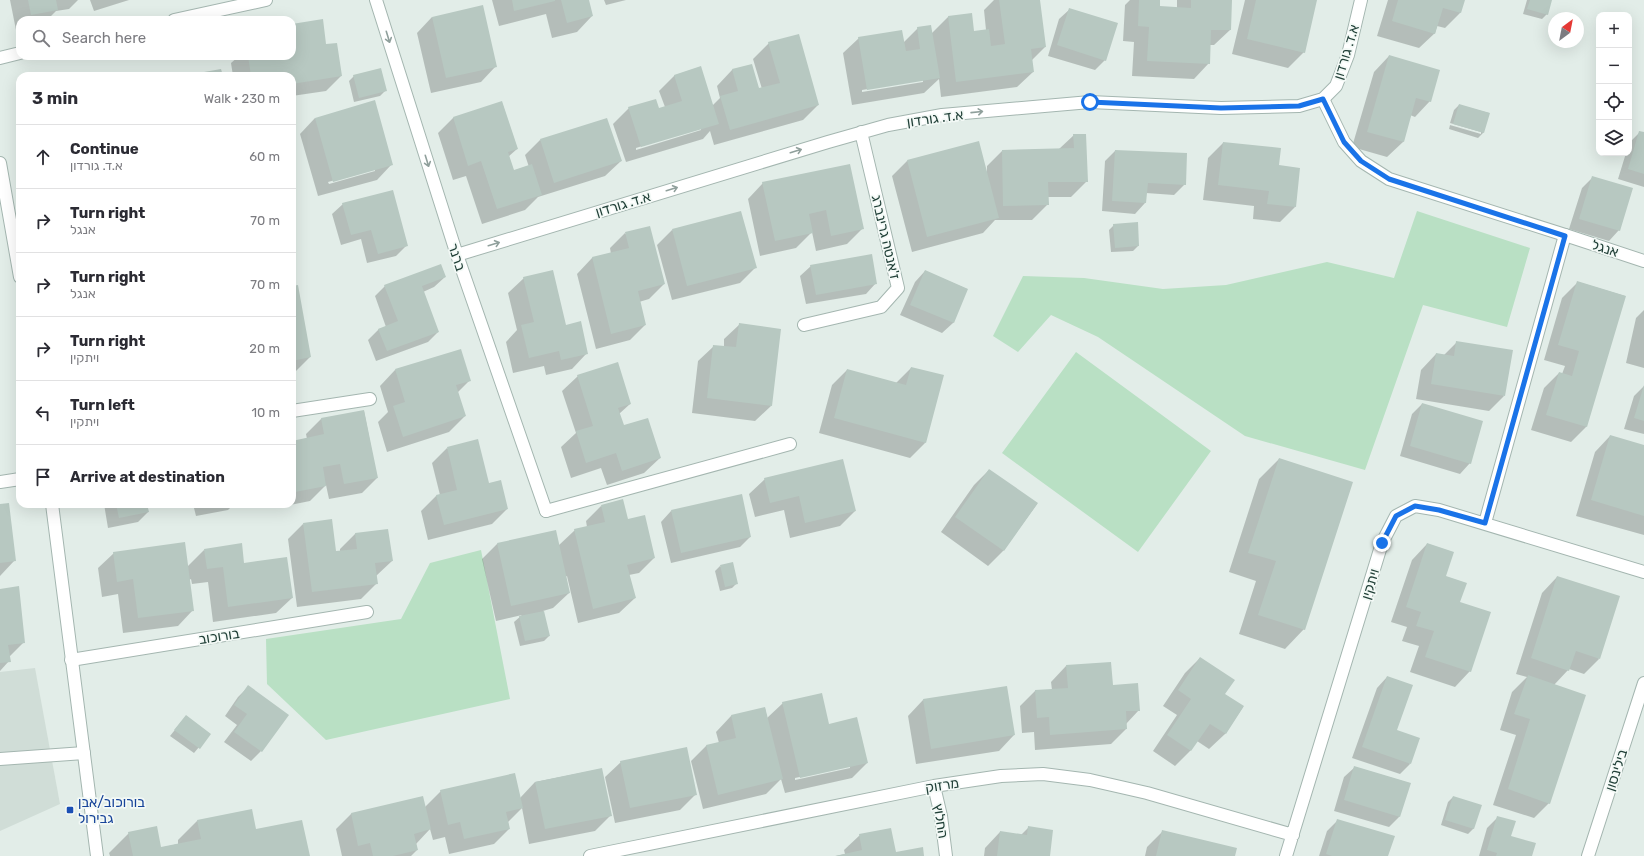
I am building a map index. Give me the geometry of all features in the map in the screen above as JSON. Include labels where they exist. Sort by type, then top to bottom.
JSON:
[{"type":"street","points":[[192,16],[266,0]]},
{"type":"street","name":"ברנר","points":[[376,0],[456,255],[546,511],[790,444]]},
{"type":"street","name":"א.ד. גורדון","points":[[456,255],[861,132],[888,125],[942,115],[1090,102],[1221,108],[1299,106],[1323,99],[1336,86],[1348,55],[1361,0]]},
{"type":"street","points":[[0,58],[16,54]]},
{"type":"street","name":"אנגל","points":[[1323,99],[1344,142],[1361,161],[1389,179],[1644,261]]},
{"type":"street","name":"ז'אנטה גרינברג","points":[[804,325],[881,307],[898,288],[861,132]]},
{"type":"street","points":[[0,163],[16,254]]},
{"type":"street","points":[[1485,523],[1565,236]]},
{"type":"street","points":[[296,410],[370,399]]},
{"type":"street","points":[[0,482],[16,480]]},
{"type":"street","name":"ויתקין","points":[[1286,856],[1382,543],[1396,516],[1415,506],[1439,510],[1644,572]]},
{"type":"street","points":[[52,508],[97,856]]},
{"type":"street","name":"בורוכוב","points":[[71,660],[367,612]]},
{"type":"street","name":"בילינסון","points":[[1588,856],[1644,683]]},
{"type":"street","points":[[0,759],[84,753]]},
{"type":"street","name":"מרזוק","points":[[590,856],[934,786],[1001,776],[1043,774],[1090,780],[1147,793],[1293,835]]},
{"type":"street","name":"החלוץ","points":[[934,786],[941,816],[946,856]]},
{"type":"shaded area","points":[[35,668],[60,804],[0,831],[0,672]]},
{"type":"green space","points":[[1417,211],[1530,248],[1507,327],[1423,305],[1365,470],[1245,436],[1098,337],[1051,315],[1018,352],[993,336],[1023,276],[1084,278],[1163,289],[1226,285],[1327,262],[1394,278]]},
{"type":"green space","points":[[1076,352],[1211,451],[1138,552],[1002,453]]},
{"type":"green space","points":[[481,550],[510,699],[326,740],[267,684],[266,639],[401,619],[430,563]]},
{"type":"building","points":[[28,0],[56,0],[58,10],[31,15]]},
{"type":"building","points":[[512,0],[555,0],[555,1],[514,11]]},
{"type":"building","points":[[561,0],[589,0],[593,16],[567,23]]},
{"type":"building","points":[[999,0],[1040,0],[1046,47],[1031,49],[1034,72],[956,82],[948,16],[972,13],[974,31],[989,29],[991,46],[1005,44]]},
{"type":"building","points":[[1139,0],[1160,0],[1160,6],[1191,8],[1191,0],[1232,0],[1231,30],[1211,30],[1210,64],[1147,61],[1149,27],[1138,26]]},
{"type":"building","points":[[1256,0],[1317,0],[1305,53],[1247,39]]},
{"type":"building","points":[[1398,0],[1465,0],[1461,13],[1443,8],[1435,34],[1392,21]]},
{"type":"building","points":[[1530,0],[1552,0],[1548,15],[1527,9]]},
{"type":"building","points":[[483,5],[497,67],[446,78],[432,17]]},
{"type":"building","points":[[1069,8],[1118,23],[1106,61],[1057,45]]},
{"type":"building","points":[[323,19],[326,44],[337,43],[342,76],[296,83],[296,72],[250,72],[249,60],[296,60],[296,23]]},
{"type":"building","points":[[931,25],[940,78],[867,90],[858,37],[902,30],[906,51],[920,49],[917,27]]},
{"type":"building","points":[[799,34],[819,105],[730,130],[720,96],[738,91],[732,69],[752,64],[759,88],[780,83],[768,42]]},
{"type":"building","points":[[1389,55],[1440,70],[1431,102],[1416,98],[1404,142],[1367,132]]},
{"type":"building","points":[[701,66],[719,124],[641,147],[628,107],[656,99],[659,108],[682,101],[674,75]]},
{"type":"building","points":[[381,68],[387,91],[359,98],[353,75]]},
{"type":"building","points":[[221,69],[222,72],[204,72]]},
{"type":"building","points":[[375,100],[393,165],[333,182],[315,118]]},
{"type":"building","points":[[502,101],[518,149],[508,152],[514,170],[532,164],[542,195],[497,209],[481,161],[468,166],[453,117]]},
{"type":"building","points":[[1459,104],[1490,113],[1484,133],[1453,124]]},
{"type":"building","points":[[607,118],[622,161],[554,183],[540,139]]},
{"type":"building","points":[[1639,131],[1644,132],[1644,174],[1628,169]]},
{"type":"building","points":[[1073,134],[1086,134],[1088,182],[1048,182],[1049,205],[1003,206],[1002,150],[1074,148]]},
{"type":"building","points":[[979,141],[999,218],[927,237],[907,160]]},
{"type":"building","points":[[1223,142],[1281,148],[1279,165],[1300,168],[1296,207],[1267,204],[1269,191],[1218,185]]},
{"type":"building","points":[[1115,150],[1187,153],[1186,185],[1148,183],[1146,203],[1112,201]]},
{"type":"building","points":[[850,164],[864,229],[831,236],[826,210],[809,214],[813,233],[775,241],[762,182]]},
{"type":"building","points":[[1592,176],[1633,188],[1620,231],[1579,219]]},
{"type":"building","points":[[393,190],[408,246],[378,254],[371,230],[351,235],[342,203]]},
{"type":"building","points":[[741,211],[757,268],[687,286],[672,229]]},
{"type":"building","points":[[1138,222],[1139,246],[1115,248],[1113,224]]},
{"type":"building","points":[[650,226],[665,284],[638,291],[646,325],[611,334],[592,257],[629,248],[625,232]]},
{"type":"building","points":[[872,254],[877,284],[816,295],[810,265]]},
{"type":"building","points":[[441,264],[446,277],[422,286],[439,332],[387,351],[378,329],[398,321],[384,285]]},
{"type":"building","points":[[553,270],[566,325],[581,321],[588,354],[561,360],[559,351],[529,358],[521,325],[534,322],[523,277]]},
{"type":"building","points":[[925,270],[968,289],[954,323],[910,305]]},
{"type":"building","points":[[1577,281],[1626,296],[1587,427],[1546,415],[1559,372],[1572,376],[1579,351],[1558,345]]},
{"type":"building","points":[[296,285],[298,285],[311,357],[296,360]]},
{"type":"building","points":[[739,323],[781,329],[772,406],[707,398],[713,345],[736,347]]},
{"type":"building","points":[[1456,341],[1513,350],[1505,396],[1431,384],[1436,353],[1454,356]]},
{"type":"building","points":[[461,349],[471,381],[456,385],[466,416],[403,437],[393,406],[405,402],[395,369]]},
{"type":"building","points":[[618,362],[631,404],[618,408],[624,425],[648,418],[661,458],[622,471],[616,453],[586,463],[576,431],[593,426],[577,375]]},
{"type":"building","points":[[911,367],[944,375],[926,443],[834,418],[847,369],[906,385]]},
{"type":"building","points":[[1644,385],[1644,421],[1634,418]]},
{"type":"building","points":[[1422,403],[1483,421],[1471,464],[1410,446]]},
{"type":"building","points":[[364,410],[378,478],[344,484],[340,464],[323,467],[326,486],[296,492],[296,440],[324,434],[321,418]]},
{"type":"building","points":[[1610,435],[1644,445],[1644,516],[1591,500]]},
{"type":"building","points":[[478,439],[489,483],[501,480],[508,509],[444,525],[436,495],[457,490],[447,447]]},
{"type":"building","points":[[1279,458],[1353,482],[1305,630],[1258,615],[1276,561],[1248,553]]},
{"type":"building","points":[[843,459],[856,511],[805,523],[799,496],[770,503],[764,478]]},
{"type":"building","points":[[989,469],[1038,503],[1004,551],[955,517]]},
{"type":"building","points":[[742,494],[751,537],[681,553],[671,510]]},
{"type":"building","points":[[623,499],[628,519],[645,515],[655,558],[627,565],[636,598],[593,609],[574,529],[605,522],[601,505]]},
{"type":"building","points":[[9,503],[16,561],[0,563],[0,504]]},
{"type":"building","points":[[117,508],[148,508],[149,512],[119,518]]},
{"type":"building","points":[[332,519],[336,551],[357,549],[355,533],[388,529],[393,561],[375,563],[378,584],[312,592],[303,523]]},
{"type":"building","points":[[556,530],[570,593],[511,606],[497,543]]},
{"type":"building","points":[[185,542],[194,611],[138,618],[133,579],[117,582],[113,552]]},
{"type":"building","points":[[242,543],[244,563],[287,557],[293,598],[228,607],[223,567],[207,569],[204,549]]},
{"type":"building","points":[[1427,543],[1454,552],[1446,576],[1467,583],[1460,602],[1491,612],[1471,672],[1425,657],[1434,631],[1416,626],[1421,612],[1406,607]]},
{"type":"building","points":[[733,562],[738,584],[725,587],[720,565]]},
{"type":"building","points":[[1557,576],[1620,596],[1600,659],[1576,651],[1569,671],[1531,658]]},
{"type":"building","points":[[19,586],[25,643],[8,645],[11,662],[0,663],[0,589]]},
{"type":"building","points":[[544,611],[550,636],[525,641],[519,616]]},
{"type":"building","points":[[1200,657],[1235,680],[1225,694],[1244,706],[1226,734],[1210,724],[1191,751],[1167,735],[1191,699],[1178,690]]},
{"type":"building","points":[[1111,662],[1113,685],[1138,683],[1140,711],[1126,711],[1127,729],[1050,735],[1049,717],[1037,718],[1035,690],[1068,688],[1066,665]]},
{"type":"building","points":[[1528,675],[1586,695],[1550,804],[1508,789],[1530,719],[1514,714]]},
{"type":"building","points":[[1387,676],[1413,685],[1397,730],[1420,738],[1411,764],[1362,747]]},
{"type":"building","points":[[248,685],[289,715],[262,752],[234,732],[247,714],[234,705]]},
{"type":"building","points":[[1007,686],[1015,735],[931,749],[923,699]]},
{"type":"building","points":[[822,693],[829,724],[857,717],[868,763],[800,778],[782,702]]},
{"type":"building","points":[[765,707],[783,779],[718,795],[706,745],[736,738],[731,715]]},
{"type":"building","points":[[186,715],[211,734],[200,749],[174,730]]},
{"type":"building","points":[[687,747],[697,795],[630,808],[620,761]]},
{"type":"building","points":[[1354,766],[1411,783],[1400,817],[1344,800]]},
{"type":"building","points":[[602,768],[612,816],[545,829],[535,782]]},
{"type":"building","points":[[515,773],[523,808],[506,812],[510,829],[464,839],[460,822],[448,825],[440,790]]},
{"type":"building","points":[[423,796],[431,829],[414,834],[418,850],[393,856],[373,856],[370,843],[358,846],[351,813]]},
{"type":"building","points":[[1453,796],[1482,805],[1474,829],[1445,820]]},
{"type":"building","points":[[252,809],[256,829],[302,820],[310,856],[133,856],[128,832],[157,826],[161,847],[201,839],[197,820]]},
{"type":"building","points":[[1497,816],[1516,821],[1511,836],[1536,843],[1532,856],[1496,856],[1497,853],[1487,850]]},
{"type":"building","points":[[1337,819],[1395,836],[1388,856],[1332,856],[1326,854]]},
{"type":"building","points":[[1028,826],[1053,830],[1050,856],[997,856],[1000,831],[1027,835]]},
{"type":"building","points":[[891,828],[896,852],[923,847],[924,856],[835,856],[862,850],[859,834]]},
{"type":"building","points":[[1162,830],[1237,848],[1235,856],[1156,856]]},
{"type":"place","name":"בורוכוב/אבן גבירול","points":[[70,810]]},
{"type":"route","points":[[1090,102],[1221,108],[1299,106],[1323,99],[1344,142],[1361,161],[1389,179],[1565,236],[1485,523],[1439,510],[1415,506],[1396,516],[1382,543]]}]
